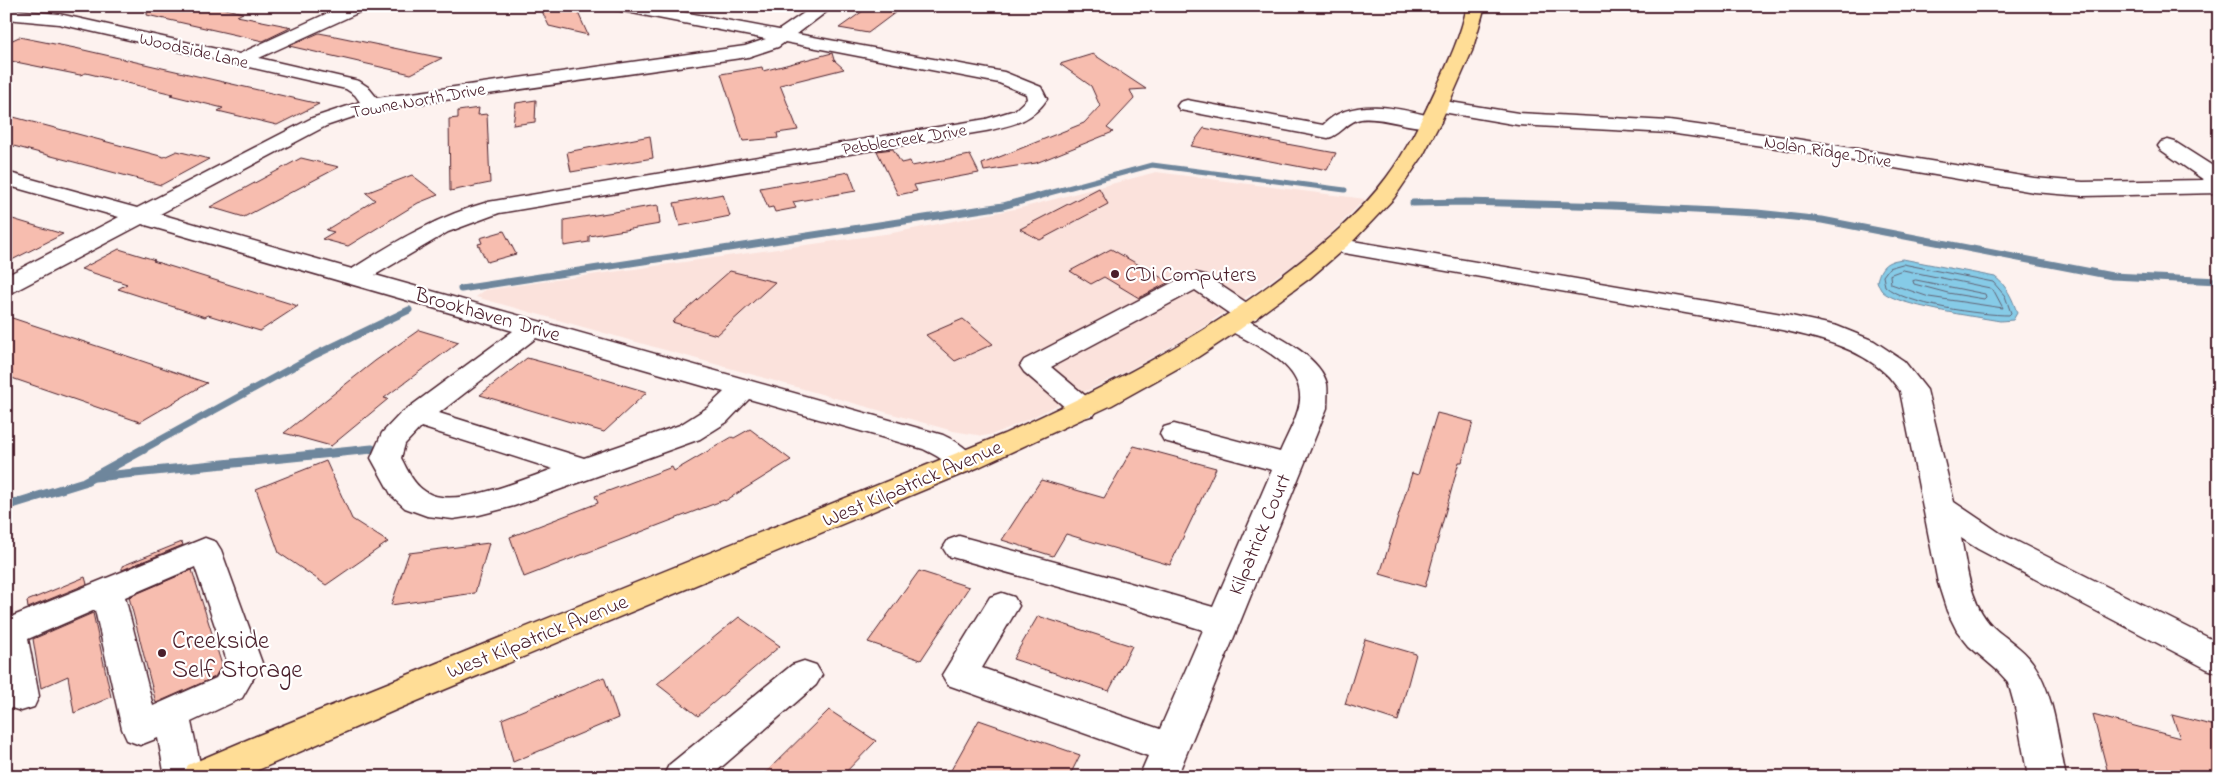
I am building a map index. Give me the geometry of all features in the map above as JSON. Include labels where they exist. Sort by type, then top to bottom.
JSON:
[{"type":"main road","name":"West Kilpatrick Avenue","points":[[201,777],[320,724],[963,463],[1084,409],[1129,386],[1240,318],[1293,280],[1335,245],[1370,211],[1396,180],[1434,114],[1468,41],[1476,6]]},
{"type":"street","points":[[240,60],[358,6]]},
{"type":"street","name":"Pebblecreek Drive","points":[[356,277],[424,234],[468,214],[504,206],[986,125],[1015,118],[1034,105],[1037,99],[1034,91],[1004,78],[622,6]]},
{"type":"street","name":"Towne North Drive","points":[[6,286],[319,122],[371,105],[743,52],[772,43],[826,6]]},
{"type":"street","name":"Woodside Lane","points":[[6,14],[59,19],[352,85],[366,94],[371,105]]},
{"type":"street","name":"Nolan Ridge Drive","points":[[1187,106],[1328,132],[1333,124],[1355,114],[1380,113],[1434,114],[1679,129],[1784,143],[2034,185],[2083,189],[2219,186]]},
{"type":"street","points":[[2168,146],[2219,180]]},
{"type":"street","name":"Brookhaven Drive","points":[[6,178],[933,442],[951,451],[963,463]]},
{"type":"street","points":[[1335,245],[1782,322],[1828,332],[1865,348],[1895,367],[1913,390],[1957,591],[1968,622],[1983,639],[2021,673],[2029,692],[2047,777]]},
{"type":"street","name":"Kilpatrick Court","points":[[1084,409],[1033,366],[1196,280],[1240,318],[1300,365],[1312,379],[1314,391],[1312,408],[1164,762]]},
{"type":"street","points":[[534,327],[417,416],[392,440],[386,458],[406,492],[421,502],[446,509],[471,507],[503,498],[690,432],[717,415],[744,387]]},
{"type":"street","points":[[417,416],[585,469]]},
{"type":"street","points":[[1174,434],[1289,465]]},
{"type":"street","points":[[1940,508],[1989,541],[2219,659]]},
{"type":"street","points":[[959,548],[1092,584],[1222,623]]},
{"type":"street","points":[[21,696],[8,633],[205,550],[245,664],[229,688],[140,729],[107,592]]},
{"type":"street","points":[[1002,606],[960,675],[1164,762]]},
{"type":"street","points":[[682,777],[804,675]]},
{"type":"street","points":[[171,714],[184,777]]},
{"type":"shaded area","points":[[1156,172],[1365,199],[1323,241],[1300,260],[1191,335],[1127,371],[994,434],[983,436],[953,431],[476,297],[485,290],[892,233],[1025,207]]},
{"type":"water","points":[[1903,259],[1995,277],[2009,293],[2017,313],[2013,320],[2000,321],[1920,306],[1890,296],[1882,291],[1877,281],[1885,265]]},
{"type":"building","points":[[148,6],[212,6],[243,13],[237,16],[292,27],[263,41],[147,15]]},
{"type":"building","points":[[554,6],[575,6],[588,35],[549,26],[541,9]]},
{"type":"building","points":[[870,6],[904,6],[868,33],[839,28]]},
{"type":"building","points":[[319,33],[442,58],[411,74],[289,46]]},
{"type":"building","points":[[19,37],[319,104],[277,125],[218,111],[223,108],[170,95],[173,94],[86,73],[80,75],[6,60],[6,43]]},
{"type":"building","points":[[832,53],[834,60],[844,69],[780,85],[798,130],[777,133],[778,138],[743,141],[721,74],[762,67],[763,71]]},
{"type":"building","points":[[1093,54],[1146,89],[1130,90],[1134,99],[1107,128],[1113,132],[1036,163],[984,171],[982,164],[1084,123],[1100,106],[1091,86],[1060,64]]},
{"type":"building","points":[[536,100],[535,122],[513,125],[516,103]]},
{"type":"building","points":[[479,108],[478,115],[487,114],[490,183],[450,191],[449,119],[458,118],[458,111]]},
{"type":"building","points":[[6,115],[164,157],[177,151],[209,159],[161,185],[6,144]]},
{"type":"building","points":[[1204,128],[1336,153],[1327,170],[1313,167],[1312,169],[1191,146]]},
{"type":"building","points":[[650,136],[653,158],[571,172],[567,152]]},
{"type":"building","points":[[893,149],[901,163],[910,161],[912,166],[970,155],[979,173],[914,185],[917,191],[898,195],[877,151]]},
{"type":"building","points":[[301,158],[339,167],[244,217],[210,207]]},
{"type":"building","points":[[849,172],[856,191],[793,202],[796,208],[775,212],[773,207],[768,208],[760,188]]},
{"type":"building","points":[[412,175],[438,195],[418,203],[348,246],[322,239],[334,232],[326,230],[375,200],[366,193]]},
{"type":"building","points":[[1099,188],[1108,204],[1040,240],[1020,229]]},
{"type":"building","points":[[723,194],[730,216],[680,226],[674,203]]},
{"type":"building","points":[[658,205],[660,224],[589,236],[589,242],[564,246],[564,220]]},
{"type":"building","points":[[6,217],[39,227],[63,234],[6,263]]},
{"type":"building","points":[[504,231],[516,254],[487,262],[478,244],[482,243],[480,238]]},
{"type":"building","points":[[119,249],[298,306],[260,331],[208,315],[205,317],[118,289],[127,284],[81,269]]},
{"type":"building","name":"CDi Computers","points":[[1111,249],[1169,282],[1139,298],[1104,277],[1091,284],[1070,271]]},
{"type":"building","points":[[730,271],[775,282],[717,335],[672,322]]},
{"type":"building","points":[[6,316],[207,383],[140,422],[6,376]]},
{"type":"building","points":[[963,319],[993,344],[955,361],[926,335]]},
{"type":"building","points":[[419,330],[459,342],[384,398],[388,399],[331,446],[284,433],[375,361]]},
{"type":"building","points":[[527,358],[647,392],[604,432],[480,395]]},
{"type":"building","points":[[1437,413],[1473,422],[1462,462],[1459,462],[1425,587],[1380,574],[1412,473],[1418,475]]},
{"type":"building","points":[[750,429],[791,460],[725,501],[524,577],[510,537],[598,503],[595,496],[672,467],[674,471],[732,437],[734,438]]},
{"type":"building","points":[[1134,446],[1216,468],[1170,565],[1066,534],[1053,556],[1002,540],[1041,480],[1104,498]]},
{"type":"building","points":[[326,461],[352,519],[388,542],[326,585],[279,553],[256,489]]},
{"type":"building","points":[[182,542],[183,545],[122,570],[122,566]]},
{"type":"building","points":[[489,543],[475,593],[391,605],[409,553]]},
{"type":"building","points":[[192,570],[222,665],[215,677],[156,703],[129,597]]},
{"type":"building","points":[[919,571],[969,587],[921,660],[868,642]]},
{"type":"building","points":[[85,577],[87,584],[28,608],[27,601]]},
{"type":"building","points":[[93,613],[111,697],[74,713],[68,676],[41,688],[33,639]]},
{"type":"building","points":[[1038,616],[1132,646],[1109,691],[1013,659]]},
{"type":"building","points":[[739,617],[780,646],[698,716],[657,684]]},
{"type":"building","points":[[1365,639],[1416,654],[1398,721],[1345,704]]},
{"type":"building","points":[[604,677],[618,718],[513,762],[502,719]]},
{"type":"building","points":[[829,710],[876,741],[841,777],[761,777]]},
{"type":"building","points":[[2093,715],[2180,738],[2172,715],[2219,727],[2219,777],[2109,777]]},
{"type":"building","points":[[979,720],[1080,755],[1069,777],[963,777],[950,772]]},
{"type":"waterway","points":[[1042,195],[1152,165],[1345,190]]},
{"type":"waterway","points":[[461,289],[1003,206],[1046,194]]},
{"type":"waterway","points":[[1413,203],[1465,202],[1612,206],[1757,213],[1822,220],[2112,276],[2219,281]]},
{"type":"waterway","points":[[142,450],[315,355],[409,310]]},
{"type":"waterway","points":[[6,506],[84,482],[144,449]]},
{"type":"waterway","points":[[95,477],[372,449],[361,450]]},
{"type":"place","name":"CDi Computers","points":[[1115,274]]},
{"type":"place","name":"Creekside Self Storage","points":[[162,653]]}]
